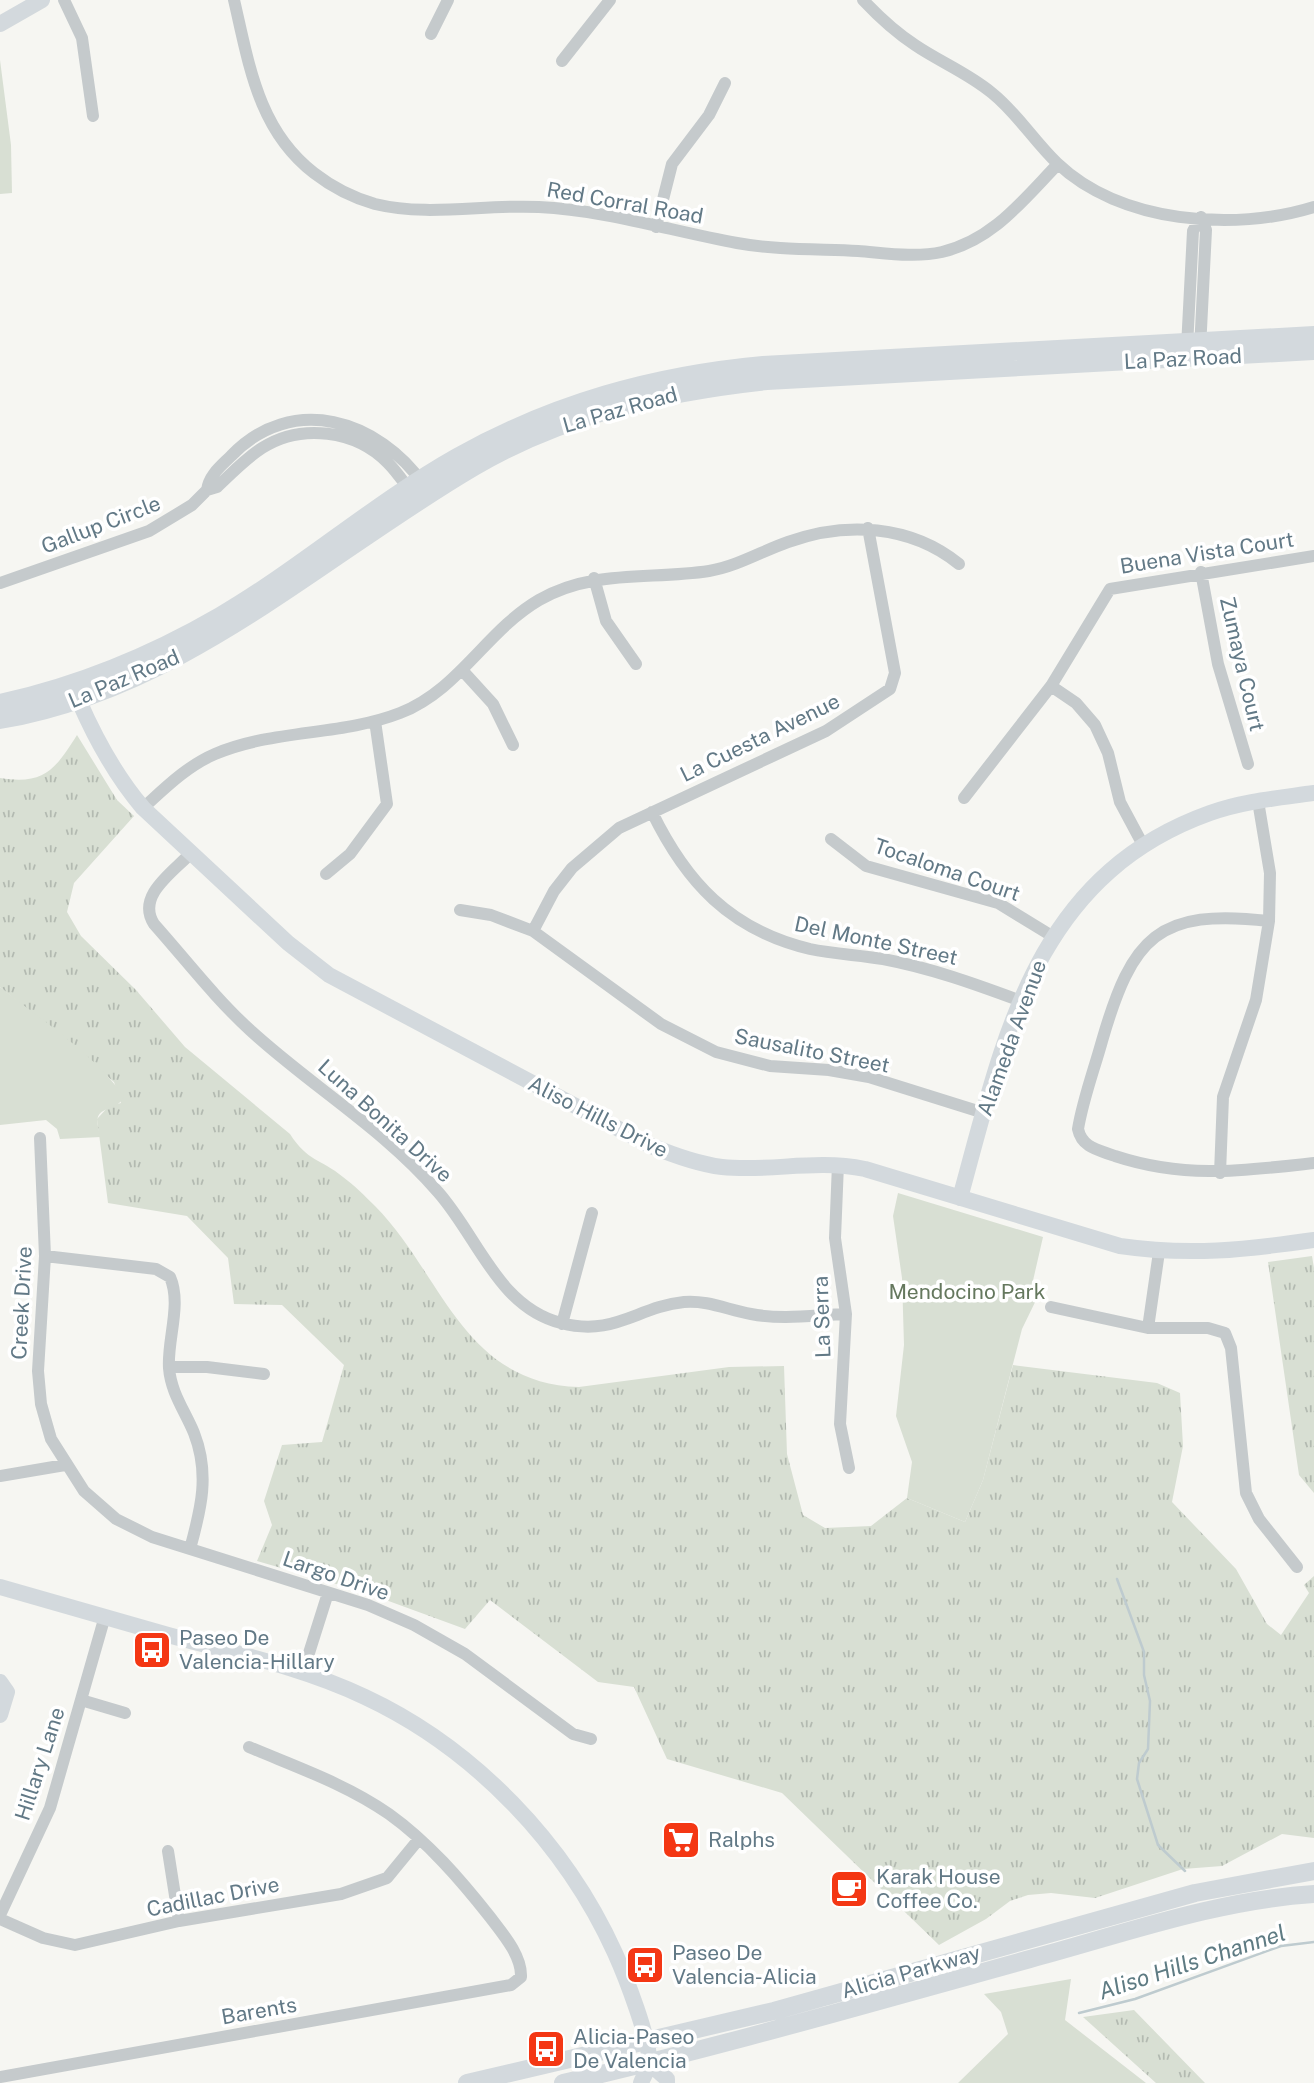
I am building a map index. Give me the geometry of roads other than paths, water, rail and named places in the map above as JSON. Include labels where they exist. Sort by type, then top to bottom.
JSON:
[{"type":"main road","name":"La Paz Road","points":[[0,720],[75,693],[147,673],[229,630],[419,491],[543,434],[615,407],[684,391],[767,381],[1193,351],[1314,335]]},
{"type":"main road","name":"La Paz Road","points":[[1193,351],[1314,351]]},
{"type":"main road","name":"La Paz Road","points":[[0,703],[75,693]]},
{"type":"main road","name":"Alicia Parkway","points":[[467,2083],[774,2011],[1195,1893],[1313,1872]]},
{"type":"main road","name":"Alicia Parkway","points":[[563,2083],[649,2063],[1200,1912],[1285,1895],[1314,1894]]},
{"type":"main road","points":[[862,1985],[868,2004]]},
{"type":"street","points":[[0,24],[42,0]]},
{"type":"street","points":[[64,0],[82,38],[93,116]]},
{"type":"street","name":"Red Corral Road","points":[[234,0],[255,91],[269,121],[287,147],[314,173],[345,193],[374,204],[406,209],[538,207],[576,211],[763,246],[921,254],[940,252],[985,236],[1058,164]]},
{"type":"street","points":[[431,34],[448,0]]},
{"type":"street","points":[[562,61],[610,0]]},
{"type":"street","points":[[863,0],[898,34],[993,93],[1058,164],[1102,194],[1130,205],[1201,217],[1250,219],[1314,207]]},
{"type":"street","points":[[656,227],[673,164],[709,115],[726,83]]},
{"type":"street","points":[[1193,351],[1206,230],[1201,217]]},
{"type":"street","name":"Gallup Circle","points":[[0,583],[149,531],[192,505],[207,490],[209,480],[238,449],[257,435],[279,426],[323,420],[366,431],[382,441],[419,491]]},
{"type":"street","points":[[143,808],[190,768],[234,747],[375,720],[420,704],[445,687],[514,616],[566,587],[594,578],[710,571],[819,533],[868,528],[898,534],[939,548],[959,564]]},
{"type":"street","name":"La Cuesta Avenue","points":[[533,931],[554,891],[572,868],[619,828],[826,732],[890,689],[895,673],[868,528]]},
{"type":"street","name":"Buena Vista Court","points":[[964,798],[1051,686],[1110,589],[1201,572],[1314,556]]},
{"type":"street","name":"Zumaya Court","points":[[1201,572],[1218,664],[1248,764]]},
{"type":"street","points":[[594,578],[606,621],[636,664]]},
{"type":"street","points":[[462,670],[493,704],[513,745]]},
{"type":"street","points":[[1051,686],[1076,703],[1095,725],[1108,752],[1120,802],[1143,845]]},
{"type":"street","name":"Aliso Hills Drive","points":[[75,693],[104,754],[122,783],[143,808],[288,943],[329,975],[649,1145],[683,1159],[722,1167],[838,1164],[1120,1246],[1159,1252],[1240,1251],[1314,1240]]},
{"type":"street","points":[[326,873],[350,854],[387,804],[375,720]]},
{"type":"street","name":"Alameda Avenue","points":[[960,1198],[1021,1000],[1052,936],[1091,887],[1143,845],[1211,812],[1258,801],[1314,793]]},
{"type":"street","points":[[1220,1173],[1223,1097],[1256,1000],[1269,921],[1270,873],[1258,801]]},
{"type":"street","name":"Del Monte Street","points":[[652,812],[672,853],[701,890],[737,919],[760,931],[810,949],[884,959],[941,972],[1021,1000]]},
{"type":"street","name":"Tocaloma Court","points":[[831,839],[866,866],[998,903],[1052,936]]},
{"type":"street","name":"Luna Bonita Drive","points":[[191,853],[150,896],[147,910],[155,924],[251,1031],[366,1123],[438,1191],[500,1282],[518,1302],[540,1316],[562,1324],[594,1328],[619,1324],[684,1302],[713,1303],[750,1314],[776,1317],[846,1314]]},
{"type":"street","name":"Sausalito Street","points":[[460,910],[491,915],[533,931],[661,1024],[716,1052],[770,1066],[829,1070],[869,1077],[984,1113]]},
{"type":"street","points":[[1269,921],[1223,916],[1193,919],[1166,931],[1143,947],[1125,973],[1115,995],[1079,1121],[1080,1137],[1091,1148],[1144,1165],[1180,1172],[1220,1173],[1314,1163]]},
{"type":"street","name":"Creek Drive","points":[[40,1138],[46,1256],[38,1371],[41,1404],[51,1439],[65,1465]]},
{"type":"street","name":"La Serra","points":[[838,1164],[835,1238],[846,1314],[840,1424],[849,1468]]},
{"type":"street","points":[[562,1324],[592,1213]]},
{"type":"street","points":[[1148,1328],[1159,1252]]},
{"type":"street","points":[[46,1256],[156,1269],[170,1277],[174,1294],[169,1367],[173,1389],[201,1459],[204,1488],[190,1549]]},
{"type":"street","points":[[1051,1307],[1148,1328],[1216,1329],[1229,1340],[1246,1493],[1259,1519],[1297,1567]]},
{"type":"street","points":[[169,1367],[207,1367],[264,1374]]},
{"type":"street","points":[[0,1476],[27,1474],[65,1465]]},
{"type":"street","name":"Largo Drive","points":[[65,1465],[84,1491],[116,1519],[152,1537],[328,1592],[414,1625],[465,1654],[573,1734],[592,1739]]},
{"type":"street","points":[[0,1587],[303,1672],[363,1696],[428,1732],[487,1779],[516,1808],[551,1847],[597,1915],[623,1971],[645,2040],[649,2063],[641,2083]]},
{"type":"street","points":[[303,1672],[328,1592]]},
{"type":"street","name":"Hillary Lane","points":[[0,1917],[50,1808],[105,1616]]},
{"type":"street","points":[[0,1715],[3,1687]]},
{"type":"street","name":"Hillary Lane","points":[[81,1700],[125,1713]]},
{"type":"street","points":[[249,1746],[336,1783],[388,1814],[419,1839]]},
{"type":"street","name":"Cadillac Drive","points":[[0,1917],[43,1938],[75,1945],[179,1921],[341,1894],[387,1878],[419,1839]]},
{"type":"street","name":"Barents","points":[[0,2077],[511,1985],[521,1977],[522,1964],[463,1882],[419,1839]]},
{"type":"street","points":[[168,1851],[179,1921]]},
{"type":"street","points":[[649,2063],[667,2079],[667,2083]]},
{"type":"waterway","points":[[1117,1579],[1144,1652],[1144,1675],[1150,1701],[1148,1749],[1139,1763],[1137,1779],[1158,1845],[1185,1871]]},
{"type":"waterway","name":"Aliso Hills Channel","points":[[1079,2013],[1135,1999],[1281,1946],[1314,1942]]},
{"type":"place","name":"Paseo De Valencia-Hillary","points":[[152,1650]]},
{"type":"place","name":"Ralphs","points":[[681,1840]]},
{"type":"place","name":"Karak House Coffee Co.","points":[[849,1889]]},
{"type":"place","name":"Paseo De Valencia-Alicia","points":[[645,1965]]},
{"type":"place","name":"Alicia-Paseo De Valencia","points":[[546,2049]]},
{"type":"park label","name":"Mendocino Park","points":[[967,1292]]}]
